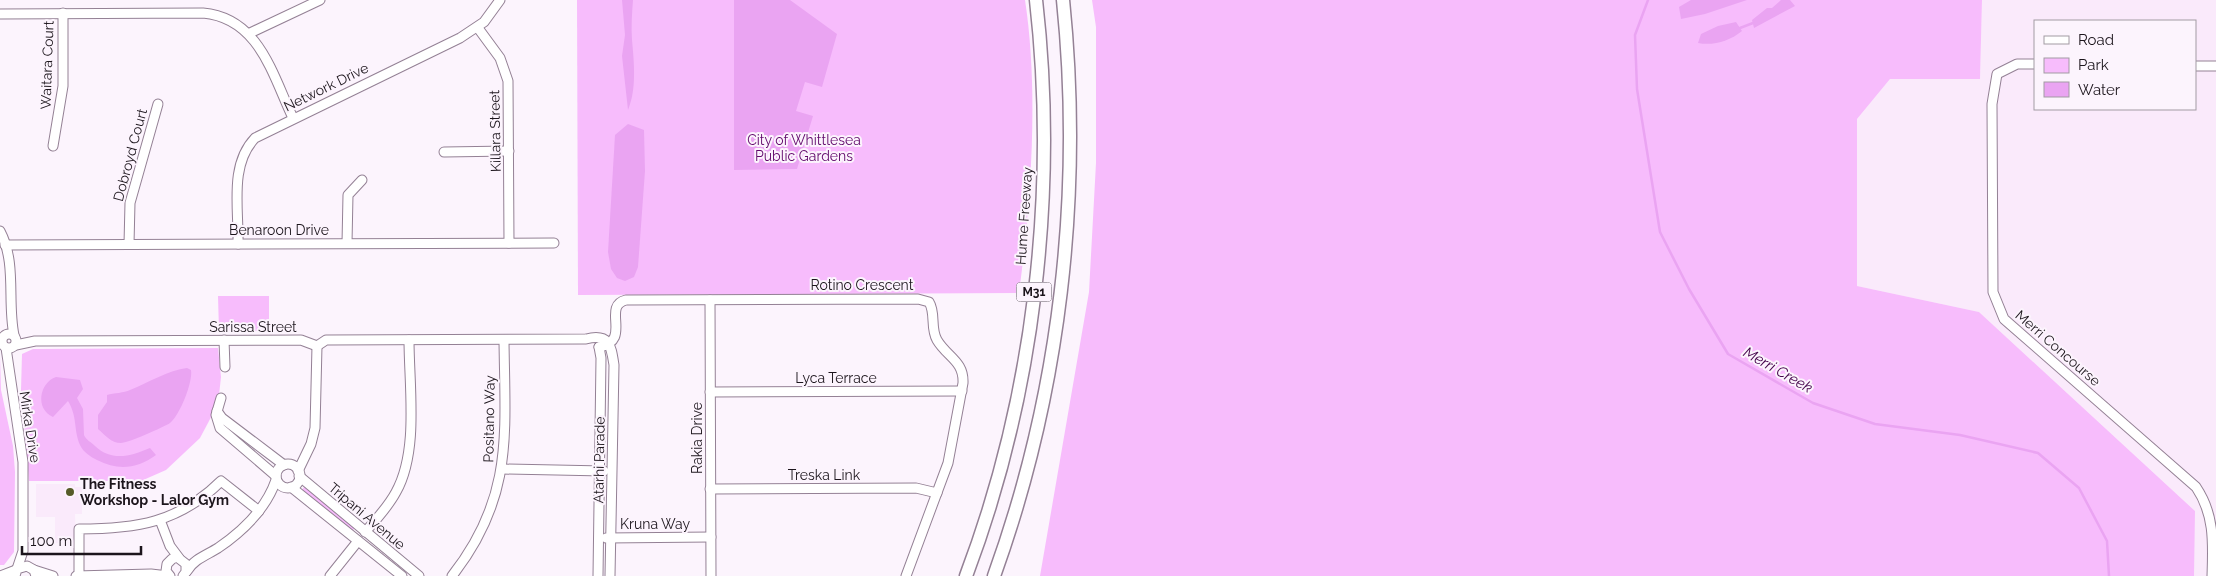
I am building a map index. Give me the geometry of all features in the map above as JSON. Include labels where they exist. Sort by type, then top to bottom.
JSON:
[{"type":"highway","name":"Hume Freeway","points":[[966,576],[1004,450],[1024,360],[1032,304],[1042,192],[1043,132],[1042,72],[1036,0]]},
{"type":"highway","name":"M31","points":[[994,576],[1031,453],[1054,341],[1062,282],[1067,220],[1070,130],[1062,0]]},
{"type":"street","points":[[250,33],[320,0]]},
{"type":"street","name":"Network Drive","points":[[238,244],[238,175],[241,159],[255,138],[478,28],[492,13],[500,0]]},
{"type":"street","name":"Waitara Court","points":[[53,146],[62,86],[63,13]]},
{"type":"street","points":[[0,14],[214,14],[232,20],[250,33],[293,118]]},
{"type":"street","name":"Killara Street","points":[[478,28],[500,58],[506,74],[509,151],[509,243]]},
{"type":"street","name":"Merri Concourse","points":[[2034,64],[2017,64],[1996,74],[1992,104],[1993,292],[2004,319],[2196,487],[2204,502],[2210,520],[2214,552],[2212,576]]},
{"type":"street","points":[[2196,66],[2216,66]]},
{"type":"street","name":"Dobroyd Court","points":[[129,244],[130,203],[158,104]]},
{"type":"street","points":[[444,152],[509,151]]},
{"type":"street","points":[[347,243],[348,195],[362,180]]},
{"type":"street","name":"Mirka Drive","points":[[0,231],[10,270],[8,341],[10,390],[22,448],[23,551],[16,572]]},
{"type":"street","name":"Benaroon Drive","points":[[5,245],[554,243]]},
{"type":"street","name":"Rotino Crescent","points":[[605,343],[616,326],[617,307],[620,302],[632,300],[926,300],[931,306],[933,330],[938,342],[955,359],[961,368],[963,378],[951,452],[906,576]]},
{"type":"street","name":"Rakia Drive","points":[[710,300],[711,576]]},
{"type":"street","points":[[566,330],[566,340]]},
{"type":"street","name":"Sarissa Street","points":[[8,341],[303,340],[317,346],[326,340],[586,339],[605,343]]},
{"type":"street","points":[[224,340],[224,367]]},
{"type":"street","points":[[366,532],[396,492],[406,468],[409,440],[409,340]]},
{"type":"street","name":"Positano Way","points":[[452,576],[484,527],[494,504],[502,469],[504,438],[504,340]]},
{"type":"street","name":"Atarhi Parade","points":[[598,576],[602,358],[605,343]]},
{"type":"street","name":"Atarhi Parade","points":[[605,343],[614,365],[610,576]]},
{"type":"street","points":[[185,574],[200,558],[229,540],[267,502],[297,483],[315,428],[317,346]]},
{"type":"street","name":"Lyca Terrace","points":[[710,392],[962,391]]},
{"type":"street","points":[[220,398],[216,418],[220,428],[288,488]]},
{"type":"street","points":[[217,411],[222,418],[299,474]]},
{"type":"street","points":[[267,502],[278,469],[307,452]]},
{"type":"street","points":[[502,469],[612,471]]},
{"type":"street","name":"Tripani Avenue","points":[[299,474],[419,576]]},
{"type":"street","points":[[169,576],[151,574],[78,576],[79,528],[125,528],[160,520],[193,504],[220,481],[259,512]]},
{"type":"street","name":"Tripani Avenue","points":[[288,488],[402,576]]},
{"type":"street","name":"Treska Link","points":[[710,489],[916,488],[937,493]]},
{"type":"street","points":[[160,520],[170,546],[186,564],[185,574]]},
{"type":"street","name":"Kruna Way","points":[[599,538],[711,538]]},
{"type":"street","points":[[330,576],[358,541]]},
{"type":"street","points":[[169,576],[166,571],[170,546]]},
{"type":"street","name":"Mirka Drive","points":[[23,551],[34,572]]},
{"type":"street","points":[[151,574],[168,562],[180,558],[200,558]]},
{"type":"street","points":[[0,576],[16,572],[23,566],[34,572],[53,576]]},
{"type":"shaded area","points":[[1982,0],[2216,0],[2216,576],[2194,576],[2194,510],[1979,312],[1857,286],[1857,119],[1890,79],[1980,79]]},
{"type":"shaded area","points":[[36,484],[75,484],[75,487],[82,487],[82,514],[75,514],[76,543],[55,543],[55,517],[36,517]]},
{"type":"green space","name":"City of Whittlesea Public Gardens","points":[[577,0],[1025,0],[1032,72],[1032,146],[1027,221],[1019,293],[578,295]]},
{"type":"green space","points":[[1092,0],[1982,0],[1980,79],[1890,79],[1857,119],[1857,286],[1979,312],[2195,511],[2194,576],[1040,576],[1089,292],[1096,163],[1096,27]]},
{"type":"green space","points":[[218,296],[269,296],[269,331],[219,331]]},
{"type":"green space","points":[[218,348],[221,377],[218,404],[200,438],[166,470],[141,481],[29,481],[21,390],[22,354],[33,349]]},
{"type":"green space","points":[[0,357],[1,390],[13,446],[15,472],[14,552],[4,565],[0,565]]},
{"type":"green space","points":[[305,486],[355,528],[351,532],[301,491]]},
{"type":"water","points":[[622,0],[633,0],[634,84],[628,110],[622,56],[625,35]]},
{"type":"water","points":[[734,0],[790,0],[837,34],[822,87],[805,82],[796,111],[813,116],[797,169],[734,170]]},
{"type":"water","points":[[1691,0],[1747,0],[1705,14],[1681,19],[1679,7]]},
{"type":"water","points":[[1781,0],[1790,0],[1795,6],[1754,28],[1752,20]]},
{"type":"water","points":[[1736,22],[1742,31],[1732,38],[1715,43],[1698,43],[1701,34],[1718,26]]},
{"type":"water","points":[[628,124],[644,130],[645,171],[638,267],[634,277],[625,281],[617,278],[611,269],[608,252],[615,135]]},
{"type":"water","points":[[187,368],[191,370],[188,390],[182,406],[170,423],[138,438],[121,443],[111,440],[98,429],[98,415],[107,402],[107,395],[128,391],[166,374]]},
{"type":"water","points":[[56,377],[80,380],[83,389],[77,398],[83,409],[84,435],[87,440],[101,451],[115,456],[122,456],[150,448],[156,455],[135,466],[120,467],[105,464],[87,454],[80,445],[73,413],[68,401],[53,417],[43,408],[41,396],[43,390],[50,380]]},
{"type":"waterway","name":"Merri Creek","points":[[1648,0],[1635,35],[1637,89],[1660,232],[1689,289],[1728,354],[1813,403],[1875,424],[1960,435],[2038,453],[2079,488],[2107,541],[2109,576]]},
{"type":"waterway","points":[[1740,28],[1753,23]]},
{"type":"place","name":"The Fitness Workshop - Lalor Gym","points":[[70,492]]}]
